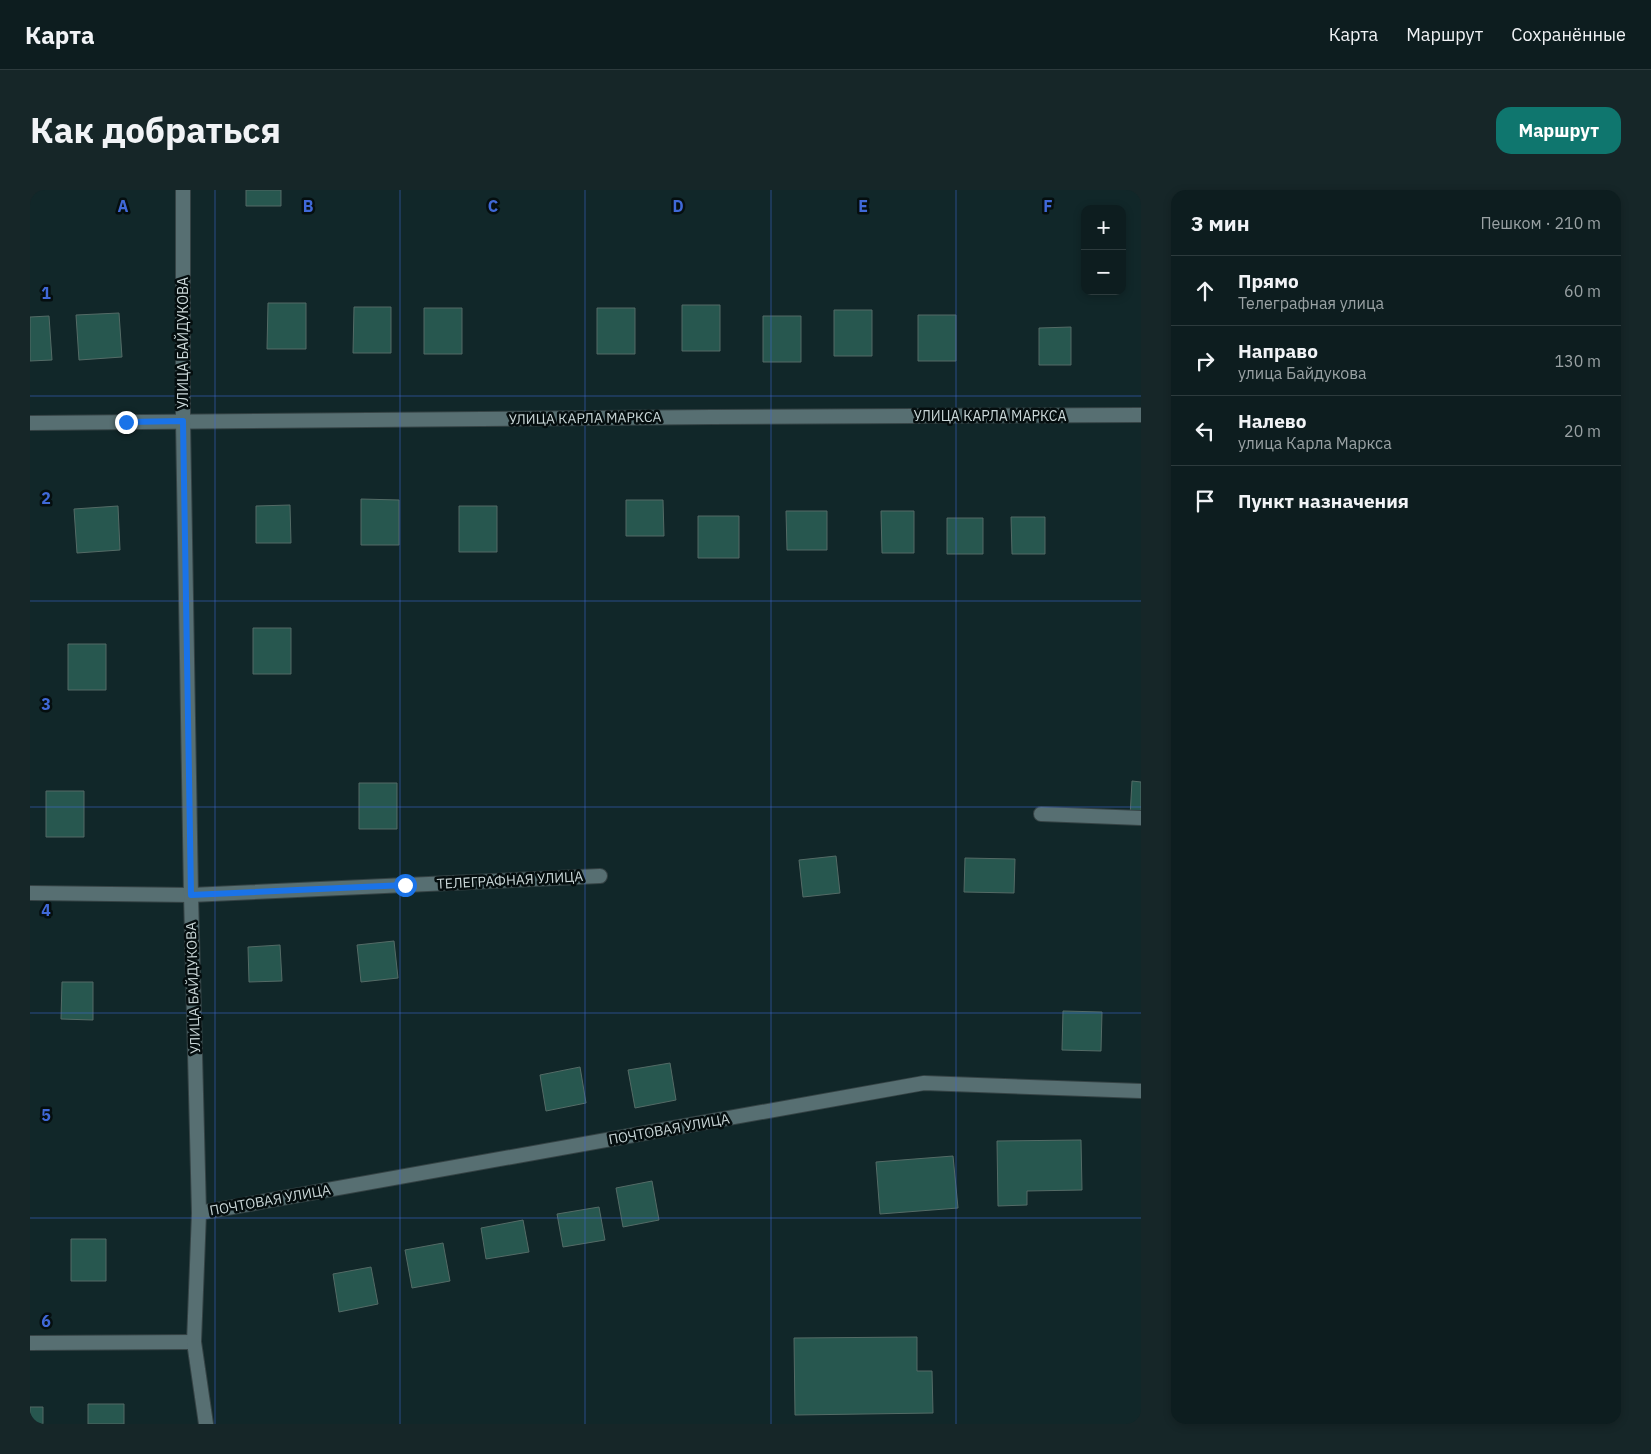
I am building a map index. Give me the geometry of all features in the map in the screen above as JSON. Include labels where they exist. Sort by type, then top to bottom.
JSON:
[{"type":"street","name":"УЛИЦА БАЙДУКОВА","points":[[183,190],[183,421],[191,895],[200,1213],[194,1342],[206,1424]]},
{"type":"street","name":"УЛИЦА КАРЛА МАРКСА","points":[[30,423],[1141,415]]},
{"type":"street","points":[[1041,814],[1141,818]]},
{"type":"street","name":"ТЕЛЕГРАФНАЯ УЛИЦА","points":[[30,893],[191,895],[600,876]]},
{"type":"street","name":"ПОЧТОВАЯ УЛИЦА","points":[[200,1213],[924,1083],[1141,1090]]},
{"type":"street","points":[[30,1342],[194,1342]]},
{"type":"building","points":[[246,190],[281,190],[281,206],[246,206]]},
{"type":"building","points":[[268,303],[306,303],[306,349],[267,349]]},
{"type":"building","points":[[682,305],[720,305],[720,351],[682,351]]},
{"type":"building","points":[[354,307],[391,307],[391,353],[353,353]]},
{"type":"building","points":[[424,308],[462,308],[462,354],[424,354]]},
{"type":"building","points":[[597,308],[635,308],[635,354],[597,354]]},
{"type":"building","points":[[834,310],[872,310],[872,356],[834,356]]},
{"type":"building","points":[[119,313],[122,357],[79,360],[76,315]]},
{"type":"building","points":[[918,315],[956,315],[956,361],[918,361]]},
{"type":"building","points":[[49,316],[52,360],[30,361],[30,317]]},
{"type":"building","points":[[763,316],[801,316],[801,362],[763,362]]},
{"type":"building","points":[[1071,327],[1071,365],[1039,365],[1039,328]]},
{"type":"building","points":[[361,499],[399,500],[399,545],[361,545]]},
{"type":"building","points":[[626,500],[663,500],[664,536],[626,536]]},
{"type":"building","points":[[290,505],[291,543],[256,543],[256,506]]},
{"type":"building","points":[[118,506],[120,550],[77,553],[74,509]]},
{"type":"building","points":[[459,506],[497,506],[497,552],[459,552]]},
{"type":"building","points":[[786,511],[827,511],[827,550],[787,550]]},
{"type":"building","points":[[881,511],[914,511],[914,553],[882,553]]},
{"type":"building","points":[[698,516],[739,516],[739,558],[698,558]]},
{"type":"building","points":[[1011,517],[1045,517],[1045,554],[1012,554]]},
{"type":"building","points":[[947,518],[983,518],[983,554],[947,554]]},
{"type":"building","points":[[253,628],[291,628],[291,674],[253,674]]},
{"type":"building","points":[[68,644],[106,644],[106,690],[68,690]]},
{"type":"building","points":[[1132,781],[1141,782],[1141,818],[1130,817]]},
{"type":"building","points":[[359,783],[397,783],[397,829],[359,829]]},
{"type":"building","points":[[46,791],[84,791],[84,837],[46,837]]},
{"type":"building","points":[[836,856],[840,893],[803,897],[799,860]]},
{"type":"building","points":[[965,858],[1015,859],[1014,893],[964,892]]},
{"type":"building","points":[[394,941],[398,978],[361,982],[357,945]]},
{"type":"building","points":[[280,945],[282,981],[249,982],[248,947]]},
{"type":"building","points":[[62,982],[93,982],[93,1020],[61,1019]]},
{"type":"building","points":[[1063,1011],[1102,1012],[1101,1051],[1062,1050]]},
{"type":"building","points":[[670,1063],[676,1100],[635,1108],[628,1070]]},
{"type":"building","points":[[580,1067],[586,1103],[546,1111],[540,1075]]},
{"type":"building","points":[[1081,1140],[1082,1190],[1027,1191],[1027,1205],[998,1206],[997,1141]]},
{"type":"building","points":[[953,1156],[958,1208],[880,1214],[876,1162]]},
{"type":"building","points":[[652,1181],[659,1220],[623,1227],[616,1188]]},
{"type":"building","points":[[599,1207],[605,1240],[563,1247],[557,1214]]},
{"type":"building","points":[[523,1220],[529,1252],[486,1259],[481,1228]]},
{"type":"building","points":[[71,1239],[106,1239],[106,1281],[71,1281]]},
{"type":"building","points":[[443,1243],[450,1281],[412,1288],[405,1250]]},
{"type":"building","points":[[371,1267],[378,1304],[339,1312],[333,1274]]},
{"type":"building","points":[[917,1337],[917,1371],[932,1371],[933,1413],[795,1415],[794,1338]]},
{"type":"building","points":[[88,1404],[124,1404],[124,1424],[88,1424]]},
{"type":"building","points":[[30,1407],[43,1407],[43,1424],[30,1424]]},
{"type":"route","points":[[126,422],[183,421],[191,895],[405,885]]}]
